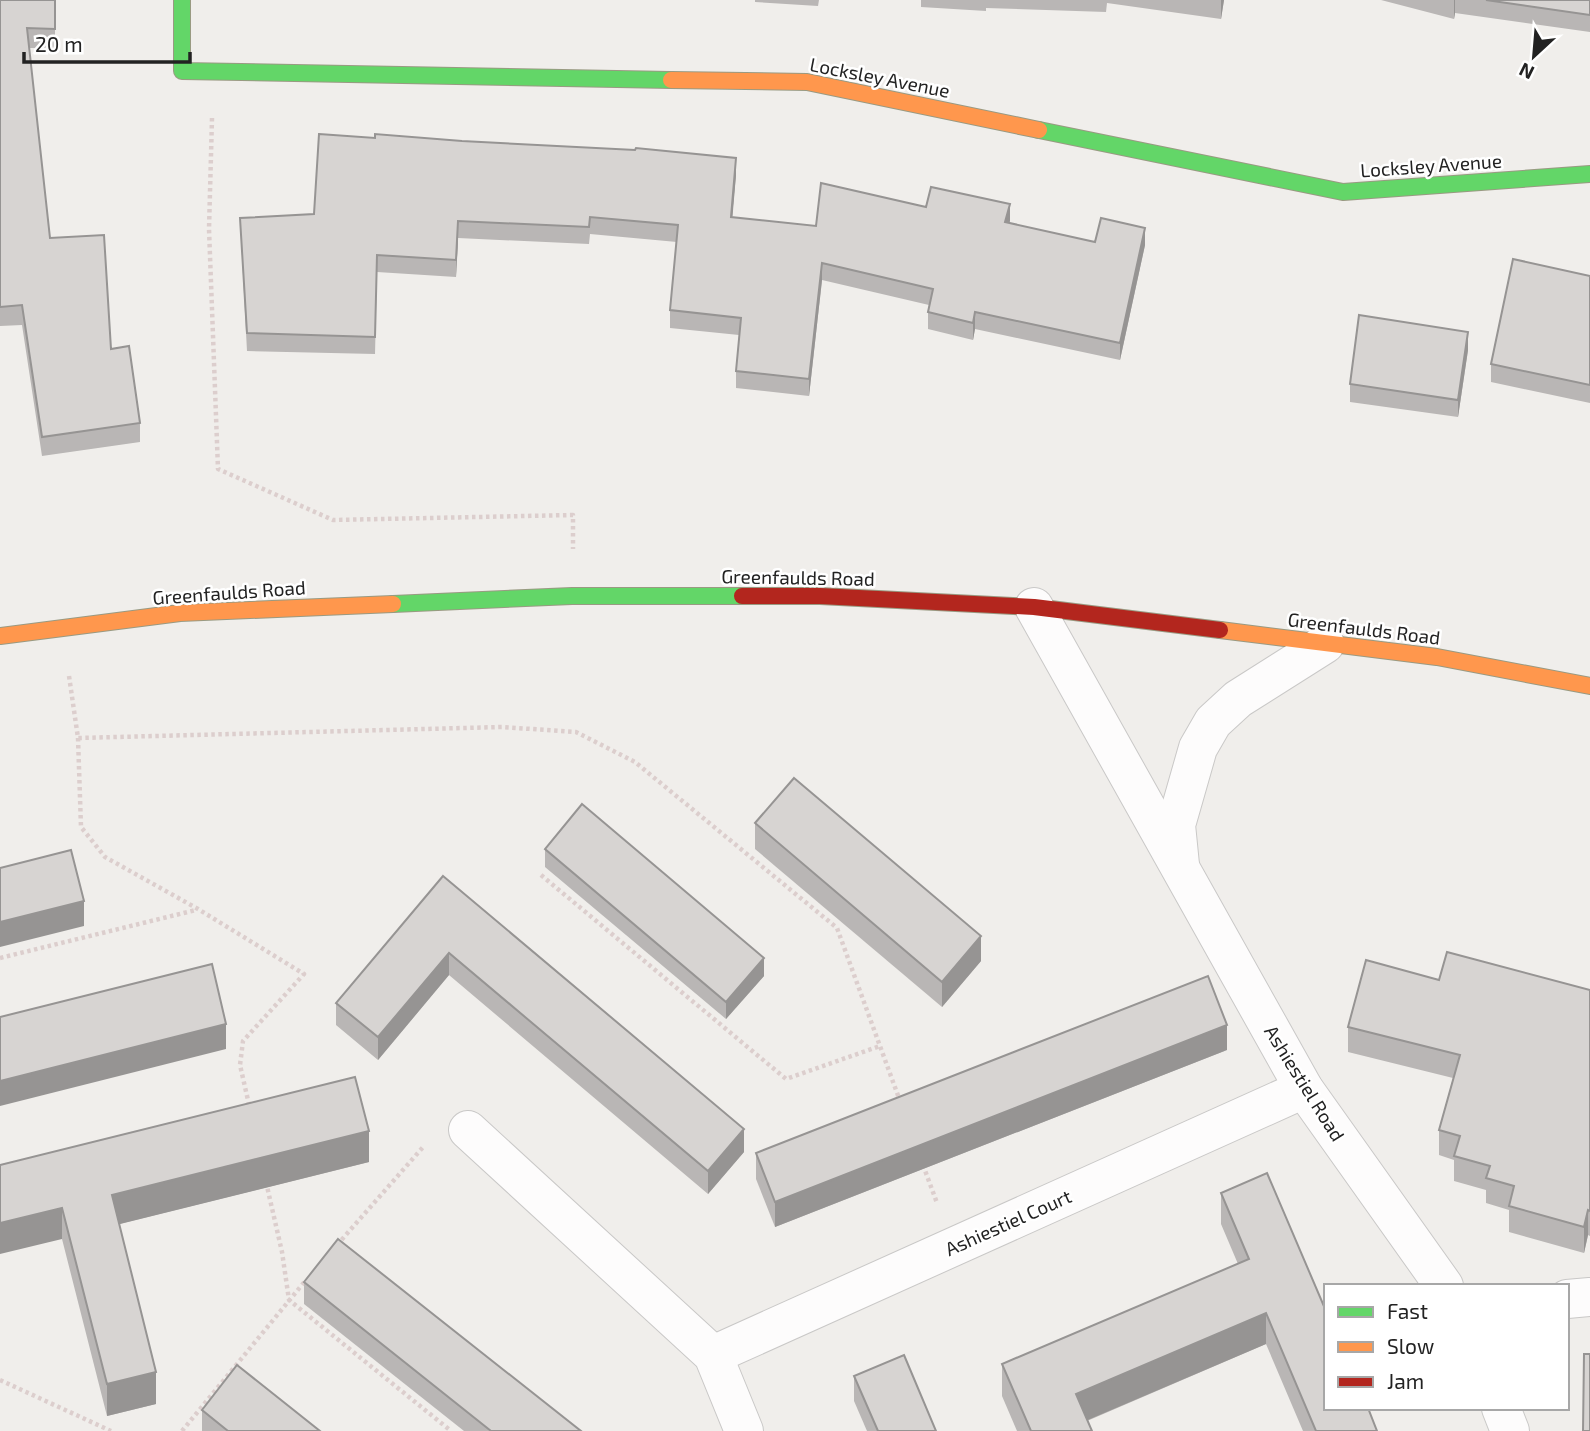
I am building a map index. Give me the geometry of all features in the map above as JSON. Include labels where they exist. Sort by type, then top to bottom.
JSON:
[{"type":"street","name":"Locksley Avenue","points":[[182,0],[182,71],[807,82],[1343,192],[1590,174]]},
{"type":"street","name":"Greenfaulds Road","points":[[0,636],[180,613],[572,596],[820,596],[1034,607],[1437,657],[1590,686]]},
{"type":"street","name":"Ashiestiel Road","points":[[1034,607],[1304,1089],[1443,1284]]},
{"type":"street","name":"Ashiestiel Road","points":[[1181,870],[1176,825],[1198,748],[1213,722],[1238,699],[1325,644]]},
{"type":"street","name":"Ashiestiel Court","points":[[713,1355],[1304,1089]]},
{"type":"street","points":[[468,1130],[713,1355],[744,1431]]},
{"type":"street","points":[[1569,1299],[1590,1297]]},
{"type":"street","points":[[1502,1410],[1510,1431]]},
{"type":"path","points":[[213,72],[209,229],[218,469],[333,520],[573,515],[572,596]]},
{"type":"path","points":[[62,628],[78,738],[81,827],[105,857],[198,909],[304,974],[243,1041],[240,1065],[252,1119]]},
{"type":"path","points":[[78,738],[502,727],[576,732],[635,762],[837,928],[903,1109]]},
{"type":"path","points":[[541,875],[786,1079],[880,1046]]},
{"type":"path","points":[[0,958],[198,909]]},
{"type":"path","points":[[334,1248],[433,1135],[468,1130]]},
{"type":"path","points":[[921,1159],[953,1247]]},
{"type":"path","points":[[264,1172],[282,1252],[289,1300],[451,1431]]},
{"type":"path","points":[[182,1431],[307,1279]]},
{"type":"path","points":[[0,1380],[111,1431]]},
{"type":"building","points":[[0,0],[55,0],[55,29],[27,28],[50,238],[104,235],[111,349],[129,346],[140,423],[42,437],[22,305],[0,307]]},
{"type":"building","points":[[1486,0],[1590,0],[1590,15]]},
{"type":"building","points":[[319,134],[375,138],[375,134],[462,141],[636,148],[736,158],[731,217],[816,226],[821,183],[926,207],[931,187],[1010,204],[1005,222],[1095,242],[1101,218],[1145,228],[1120,343],[975,312],[973,323],[928,312],[933,289],[822,263],[809,379],[736,371],[741,318],[670,310],[678,225],[590,217],[589,227],[458,221],[456,260],[377,255],[375,337],[247,333],[240,218],[314,214]]},
{"type":"building","points":[[1513,259],[1590,276],[1590,385],[1491,364]]},
{"type":"building","points":[[1359,315],[1468,332],[1458,400],[1350,384]]},
{"type":"building","points":[[794,778],[981,936],[942,982],[755,823]]},
{"type":"building","points":[[582,804],[764,958],[726,1002],[545,849]]},
{"type":"building","points":[[71,850],[84,901],[0,922],[0,868]]},
{"type":"building","points":[[443,876],[744,1129],[708,1171],[449,953],[378,1037],[336,1003]]},
{"type":"building","points":[[1447,952],[1590,990],[1590,1211],[1588,1210],[1584,1227],[1509,1206],[1514,1186],[1486,1178],[1490,1166],[1454,1156],[1460,1136],[1439,1130],[1460,1055],[1348,1027],[1366,960],[1439,980]]},
{"type":"building","points":[[212,964],[226,1024],[0,1081],[0,1017]]},
{"type":"building","points":[[1208,976],[1227,1025],[775,1202],[756,1153]]},
{"type":"building","points":[[355,1077],[369,1131],[112,1195],[156,1372],[107,1384],[62,1208],[0,1223],[0,1165]]},
{"type":"building","points":[[1267,1173],[1324,1306],[1324,1410],[1369,1410],[1377,1431],[1316,1431],[1266,1313],[1076,1394],[1092,1431],[1031,1431],[1002,1364],[1249,1259],[1221,1193]]},
{"type":"building","points":[[338,1239],[581,1431],[491,1431],[304,1282]]},
{"type":"building","points":[[1584,1354],[1590,1354],[1590,1431],[1583,1431]]},
{"type":"building","points":[[904,1355],[936,1431],[878,1431],[854,1376]]},
{"type":"building","points":[[237,1365],[320,1431],[228,1431],[202,1410]]},
{"type":"traffic: fast","points":[[182,0],[182,71],[671,80]]},
{"type":"traffic: fast","points":[[1039,130],[1343,192],[1590,174]]},
{"type":"traffic: fast","points":[[393,604],[572,596],[742,596]]},
{"type":"traffic: slow","points":[[671,80],[807,82],[1039,130]]},
{"type":"traffic: slow","points":[[0,636],[180,613],[393,604]]},
{"type":"traffic: slow","points":[[1220,630],[1437,657],[1590,686]]},
{"type":"traffic: jam","points":[[742,596],[820,596],[1034,607],[1220,630]]}]
